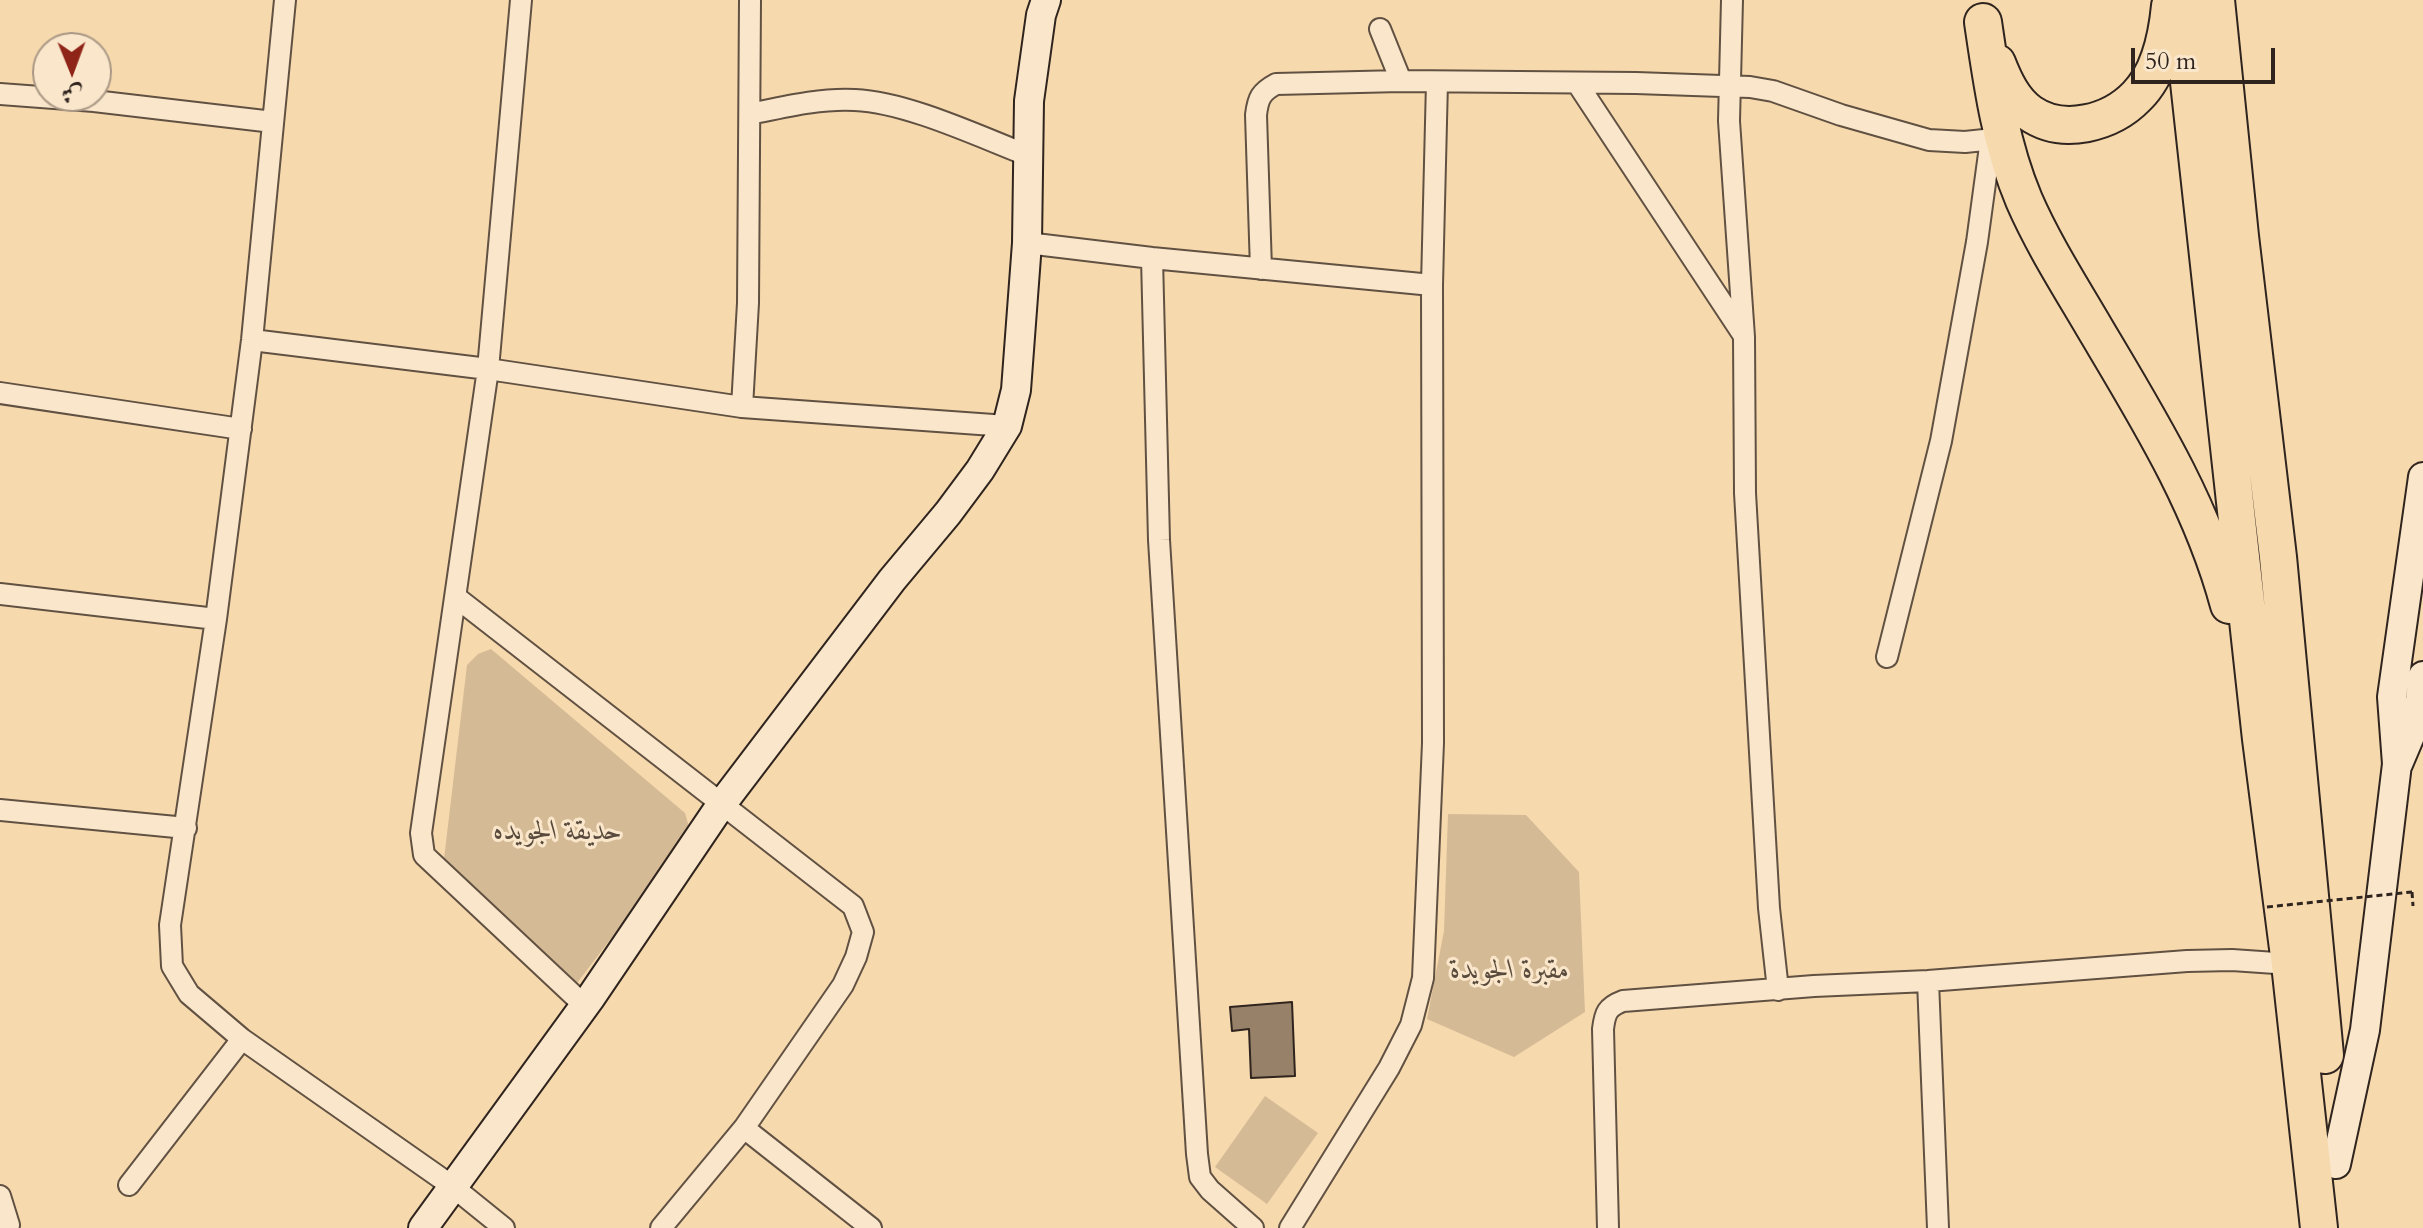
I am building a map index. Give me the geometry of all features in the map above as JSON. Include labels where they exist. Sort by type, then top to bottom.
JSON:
[{"type":"highway","points":[[1981,11],[1997,64],[2016,100],[2031,114],[2047,121],[2065,125],[2087,124],[2122,108],[2137,96],[2150,78],[2161,54],[2171,0]]},
{"type":"highway","points":[[2180,0],[2261,739],[2319,1228]]},
{"type":"highway","points":[[2216,0],[2278,557],[2344,1228]]},
{"type":"highway","points":[[1981,11],[1997,139],[2037,228],[2198,512],[2217,563],[2261,739]]},
{"type":"street","points":[[285,0],[241,429],[170,925],[172,966],[189,994],[242,1039],[452,1186],[504,1228]]},
{"type":"street","points":[[521,0],[488,369],[421,833],[424,855],[585,1006]]},
{"type":"street","points":[[742,407],[748,303],[750,0]]},
{"type":"street","points":[[423,1228],[585,1006],[721,805],[892,580],[948,513],[1007,426],[1016,390],[1027,243],[1027,155],[1034,57],[1046,0]]},
{"type":"street","points":[[1732,0],[1729,86],[1744,337],[1745,493],[1769,908],[1778,990]]},
{"type":"street","points":[[1380,29],[1401,81]]},
{"type":"street","points":[[1261,269],[1256,115],[1263,91],[1276,84],[1401,81],[1729,86],[1773,91],[1841,115],[1929,140],[1965,142],[1997,139],[1941,441],[1887,657]]},
{"type":"street","points":[[1290,1228],[1389,1068],[1411,1025],[1423,978],[1433,743],[1432,285],[1437,82]]},
{"type":"street","points":[[1577,83],[1744,337]]},
{"type":"street","points":[[0,94],[94,101],[273,122]]},
{"type":"street","points":[[750,114],[832,100],[856,100],[903,109],[1027,155]]},
{"type":"street","points":[[1027,243],[1432,285]]},
{"type":"street","points":[[1152,258],[1159,540],[1197,1154],[1200,1177],[1210,1190],[1253,1228]]},
{"type":"street","points":[[252,340],[488,369],[742,407],[1007,426]]},
{"type":"street","points":[[0,393],[241,429]]},
{"type":"street","points":[[2336,1164],[2365,1030],[2397,764],[2392,697],[2423,477]]},
{"type":"street","points":[[0,594],[216,619]]},
{"type":"street","points":[[457,598],[853,906],[863,932],[843,985],[744,1128],[661,1228]]},
{"type":"street","points":[[2397,764],[2418,717],[2423,676]]},
{"type":"street","points":[[0,810],[186,828]]},
{"type":"street","points":[[1608,1228],[1603,1029],[1605,1013],[1623,1001],[2187,961],[2290,964]]},
{"type":"street","points":[[1928,981],[1938,1228]]},
{"type":"street","points":[[129,1185],[242,1039]]},
{"type":"street","points":[[744,1128],[871,1228]]},
{"type":"street","points":[[0,1196],[8,1224]]},
{"type":"path","points":[[2267,907],[2412,892],[2413,906]]},
{"type":"green space","name":"حديقة الجويده","points":[[491,649],[685,813],[691,834],[577,983],[444,859],[467,665],[478,654]]},
{"type":"green space","name":"مقبرة الجويدة","points":[[1448,814],[1526,815],[1579,872],[1585,1012],[1514,1057],[1427,1019],[1444,931]]},
{"type":"green space","points":[[1265,1096],[1318,1133],[1267,1204],[1215,1167]]},
{"type":"building","points":[[1292,1002],[1295,1076],[1251,1078],[1249,1029],[1232,1031],[1230,1007]]}]
